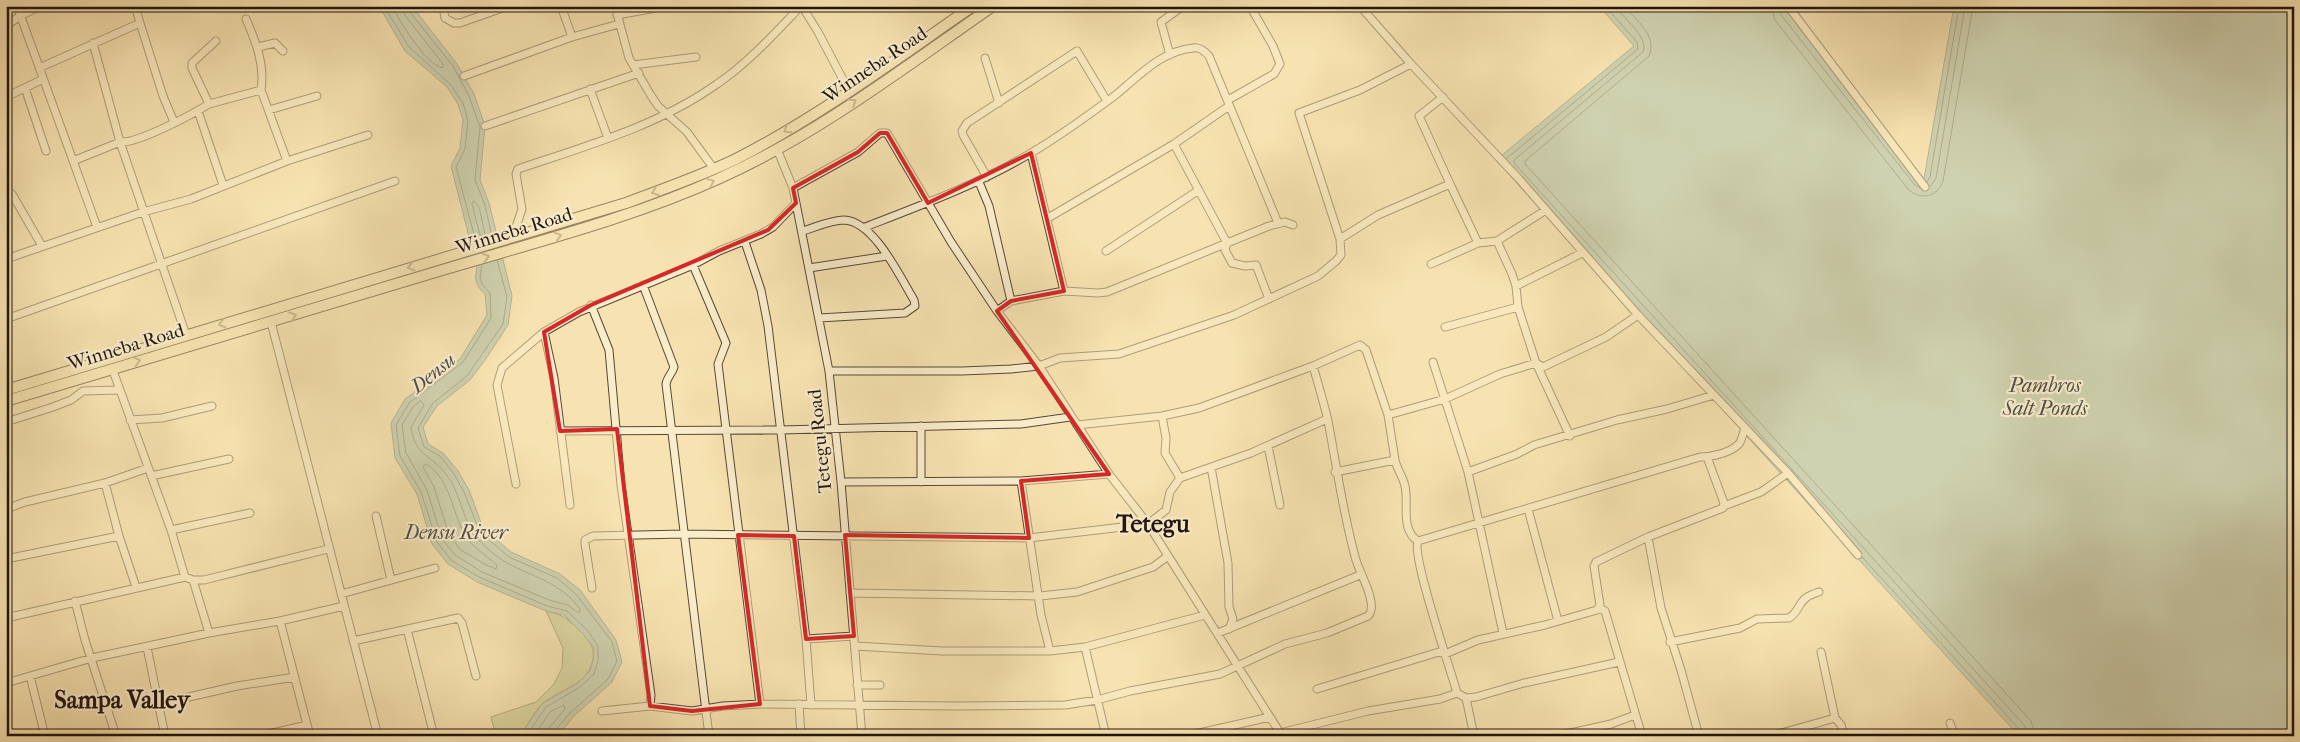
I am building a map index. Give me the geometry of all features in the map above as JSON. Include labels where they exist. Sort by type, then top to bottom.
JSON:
[{"type":"highway","name":"Winneba Road","points":[[6,390],[626,203],[714,169],[768,141],[849,91],[973,6]]},
{"type":"highway","name":"Winneba Road","points":[[6,401],[512,250],[631,212],[700,187],[777,149],[855,101],[992,6]]},
{"type":"highway","points":[[75,381],[80,367]]},
{"type":"highway","points":[[31,394],[39,386],[41,379]]},
{"type":"street","points":[[17,6],[97,227]]},
{"type":"street","points":[[6,26],[20,16],[40,6]]},
{"type":"street","points":[[135,6],[163,96],[174,122]]},
{"type":"street","points":[[443,6],[445,18],[454,23],[460,23],[508,6]]},
{"type":"street","points":[[561,6],[572,37]]},
{"type":"street","points":[[615,6],[629,58],[650,94],[665,113],[688,132],[714,169]]},
{"type":"street","points":[[617,15],[667,6]]},
{"type":"street","points":[[515,230],[522,208],[516,174],[518,169],[608,138],[665,113],[719,84],[801,6],[818,32],[849,91]]},
{"type":"street","points":[[1170,54],[1161,22],[1183,6]]},
{"type":"street","points":[[1048,218],[1174,144],[1228,103],[1274,74],[1280,64],[1273,46],[1250,6]]},
{"type":"street","points":[[1360,6],[1410,64],[1443,97],[1546,210],[1638,315],[1788,473],[1858,555]]},
{"type":"street","points":[[1788,6],[1925,187]]},
{"type":"street","points":[[246,19],[258,47],[263,78],[261,90],[287,161]]},
{"type":"street","points":[[39,68],[140,23]]},
{"type":"street","points":[[464,76],[572,37],[619,24]]},
{"type":"street","points":[[209,104],[192,68],[192,63],[216,41]]},
{"type":"street","points":[[93,43],[120,142],[186,335]]},
{"type":"street","points":[[258,47],[276,43],[283,51]]},
{"type":"street","points":[[865,227],[979,182],[1070,129],[1147,68],[1170,54],[1193,48],[1203,50],[1209,56],[1278,223]]},
{"type":"street","points":[[987,177],[963,136],[962,131],[967,123],[1076,51],[1107,101]]},
{"type":"street","points":[[633,65],[696,57]]},
{"type":"street","points":[[985,58],[999,103]]},
{"type":"street","points":[[829,371],[962,371],[1039,366],[1060,358],[1120,354],[1234,315],[1318,276],[1341,255],[1340,239],[1299,113],[1360,90],[1410,64]]},
{"type":"street","points":[[485,126],[639,73]]},
{"type":"street","points":[[6,97],[43,79]]},
{"type":"street","points":[[25,88],[46,151]]},
{"type":"street","points":[[590,89],[608,138]]},
{"type":"street","points":[[73,161],[120,142],[136,140],[209,104],[261,90]]},
{"type":"street","points":[[269,110],[316,96]]},
{"type":"street","points":[[1443,97],[1419,116],[1478,244]]},
{"type":"street","points":[[198,111],[223,185]]},
{"type":"street","points":[[793,188],[858,152],[884,132],[887,133],[950,242],[997,311],[1039,366],[1070,417],[1109,474],[1148,524],[1281,734],[1368,712],[1440,699],[1457,693]]},
{"type":"street","points":[[6,260],[97,227],[191,199],[287,161],[368,135]]},
{"type":"street","points":[[1174,144],[1227,243],[1225,250],[1232,263],[1245,266],[1256,265],[1269,299]]},
{"type":"street","name":"Tetegu Road","points":[[777,149],[793,188],[803,231],[829,371],[841,482],[862,736]]},
{"type":"street","points":[[1031,153],[1064,291]]},
{"type":"street","points":[[6,319],[395,181]]},
{"type":"street","points":[[979,182],[989,206],[1011,301]]},
{"type":"street","points":[[1340,239],[1378,215],[1450,184]]},
{"type":"street","points":[[7,189],[42,246]]},
{"type":"street","points":[[1106,251],[1199,190]]},
{"type":"street","points":[[516,484],[497,385],[502,368],[544,332],[591,305],[693,265],[719,251],[745,242],[773,227],[796,203]]},
{"type":"street","points":[[1431,264],[1478,244],[1496,242],[1546,210]]},
{"type":"street","points":[[803,231],[845,220],[865,227],[887,256],[914,300],[914,306],[905,313],[819,318]]},
{"type":"street","points":[[997,311],[1011,301],[1064,291],[1107,292],[1278,223],[1293,225]]},
{"type":"street","points":[[745,242],[761,290],[768,326],[806,639],[811,705]]},
{"type":"street","points":[[1496,242],[1516,286],[1518,307],[1536,363],[1570,436]]},
{"type":"street","points":[[1516,286],[1582,252]]},
{"type":"street","points":[[809,268],[887,256]]},
{"type":"street","points":[[693,265],[726,342],[718,364],[724,429],[760,704]]},
{"type":"street","points":[[643,285],[674,367],[673,372],[667,378],[666,384],[704,709],[709,736]]},
{"type":"street","points":[[591,305],[609,350],[621,485],[650,706]]},
{"type":"street","points":[[1445,327],[1518,307]]},
{"type":"street","points":[[1388,415],[1445,398],[1500,374],[1536,363],[1543,367],[1606,336],[1638,315]]},
{"type":"street","points":[[271,322],[328,549],[378,736]]},
{"type":"street","points":[[544,332],[550,355],[570,505]]},
{"type":"street","points":[[1077,425],[1162,416],[1219,402],[1313,366],[1356,346],[1364,346],[1388,415],[1395,460],[1405,485],[1407,527],[1412,537],[1418,541],[1732,449],[1740,443],[1745,428]]},
{"type":"street","points":[[1433,362],[1468,472],[1481,524],[1503,633]]},
{"type":"street","points":[[602,710],[650,706],[692,712],[724,706],[760,704],[1051,706],[1097,700],[1130,691],[1220,674],[1238,664],[1285,644],[1327,633],[1368,616],[1372,613],[1372,602],[1360,575],[1347,527],[1335,472],[1328,420],[1313,366]]},
{"type":"street","points":[[112,368],[171,530],[185,577]]},
{"type":"street","points":[[75,381],[82,391]]},
{"type":"street","points":[[6,422],[71,400],[82,391],[119,390]]},
{"type":"street","points":[[1468,472],[1517,454],[1534,445],[1570,436],[1616,420],[1667,409],[1714,395]]},
{"type":"street","points":[[130,420],[162,418],[212,406]]},
{"type":"street","points":[[1162,416],[1166,438],[1164,450],[1180,478]]},
{"type":"street","points":[[560,431],[780,430],[836,427],[1021,424],[1070,417]]},
{"type":"street","points":[[592,588],[586,540],[593,536],[683,534],[1029,538],[1148,524],[1166,510],[1170,492],[1180,478],[1268,446],[1328,420]]},
{"type":"street","points":[[920,482],[921,426]]},
{"type":"street","points":[[1268,446],[1280,505]]},
{"type":"street","points":[[1708,457],[1724,506]]},
{"type":"street","points":[[151,476],[229,459]]},
{"type":"street","points":[[1335,472],[1395,460]]},
{"type":"street","points":[[1211,466],[1228,563],[1229,607],[1233,619],[1229,628]]},
{"type":"street","points":[[6,509],[25,502],[105,483],[148,468]]},
{"type":"street","points":[[1317,689],[1439,652],[1446,654],[1464,645],[1503,633],[1527,630],[1594,612],[1598,608],[1600,600],[1594,566],[1596,562],[1648,537],[1720,510],[1724,506],[1761,492],[1788,473]]},
{"type":"street","points":[[841,482],[1021,481],[1109,474]]},
{"type":"street","points":[[1021,481],[1040,596],[1041,615],[1050,651]]},
{"type":"street","points":[[105,483],[119,536],[136,587]]},
{"type":"street","points":[[1528,509],[1558,621]]},
{"type":"street","points":[[171,530],[250,513]]},
{"type":"street","points":[[376,516],[392,580]]},
{"type":"street","points":[[6,559],[119,536]]},
{"type":"street","points":[[1648,537],[1661,608],[1670,642],[1681,670],[1699,736]]},
{"type":"street","points":[[1418,541],[1417,552],[1457,693],[1466,698],[1619,662]]},
{"type":"street","points":[[6,618],[185,577],[193,580],[204,580],[328,549]]},
{"type":"street","points":[[850,593],[1040,596],[1077,592],[1104,585],[1154,567],[1168,556]]},
{"type":"street","points":[[341,594],[435,568]]},
{"type":"street","points":[[1218,632],[1360,575]]},
{"type":"street","points":[[193,580],[209,633]]},
{"type":"street","points":[[1670,642],[1740,628],[1757,619],[1789,618],[1793,615],[1804,597],[1819,592]]},
{"type":"street","points":[[75,601],[85,640],[116,736]]},
{"type":"street","points":[[6,683],[92,658],[209,633],[280,621],[344,606]]},
{"type":"street","points":[[1598,608],[1605,611],[1642,736]]},
{"type":"street","points":[[854,646],[942,651],[1050,651],[1085,647],[1205,615]]},
{"type":"street","points":[[353,640],[458,618],[462,623],[476,676]]},
{"type":"street","points":[[280,621],[310,736]]},
{"type":"street","points":[[408,629],[434,736]]},
{"type":"street","points":[[806,639],[854,636]]},
{"type":"street","points":[[147,647],[165,736]]},
{"type":"street","points":[[1085,647],[1106,736]]},
{"type":"street","points":[[1821,652],[1835,718],[1841,725],[1844,736]]},
{"type":"street","points":[[30,676],[44,734],[31,736]]},
{"type":"street","points":[[158,704],[237,686],[295,677]]},
{"type":"street","points":[[857,684],[880,685]]},
{"type":"street","points":[[1466,698],[1474,736]]},
{"type":"street","points":[[799,704],[801,736]]},
{"type":"street","points":[[1557,736],[1611,724],[1635,715]]},
{"type":"street","points":[[1186,736],[1270,717]]},
{"type":"street","points":[[1771,736],[1835,718]]},
{"type":"street","points":[[1950,723],[1955,736]]},
{"type":"street","points":[[260,736],[307,725]]},
{"type":"highlighted area","points":[[880,133],[887,133],[928,203],[1031,153],[1064,291],[1011,301],[997,311],[1109,474],[1021,481],[1029,538],[845,535],[854,636],[806,639],[794,536],[738,535],[760,704],[692,711],[650,706],[617,429],[560,431],[544,332],[591,305],[768,230],[796,203],[793,188],[858,152]]},
{"type":"green space","points":[[546,611],[565,618],[585,635],[593,650],[589,671],[578,683],[542,704],[520,736],[496,736],[491,717],[536,702],[554,684],[562,668],[563,648]]},
{"type":"water","name":"Densu River","points":[[379,6],[412,6],[457,64],[474,94],[485,126],[480,180],[489,203],[512,296],[508,325],[485,360],[470,380],[437,406],[423,427],[428,444],[443,453],[458,471],[469,490],[483,528],[511,552],[560,574],[580,590],[616,640],[622,662],[612,682],[573,717],[558,736],[520,736],[542,704],[578,683],[590,671],[594,648],[564,615],[546,611],[477,582],[448,564],[432,544],[417,494],[395,458],[391,423],[405,399],[460,359],[487,315],[485,294],[476,283],[477,268],[451,166],[460,148],[463,120],[458,104],[447,87],[405,51]]},
{"type":"water","name":"Pambros Salt Ponds","points":[[1599,6],[1788,6],[1924,179],[1954,6],[2294,6],[2294,736],[2019,736],[1496,160],[1634,46]]},
{"type":"district","name":"Tetegu","points":[[1153,524]]},
{"type":"district","name":"Sampa Valley","points":[[122,700]]},
{"type":"water label","name":"Densu","points":[[433,373]]}]
